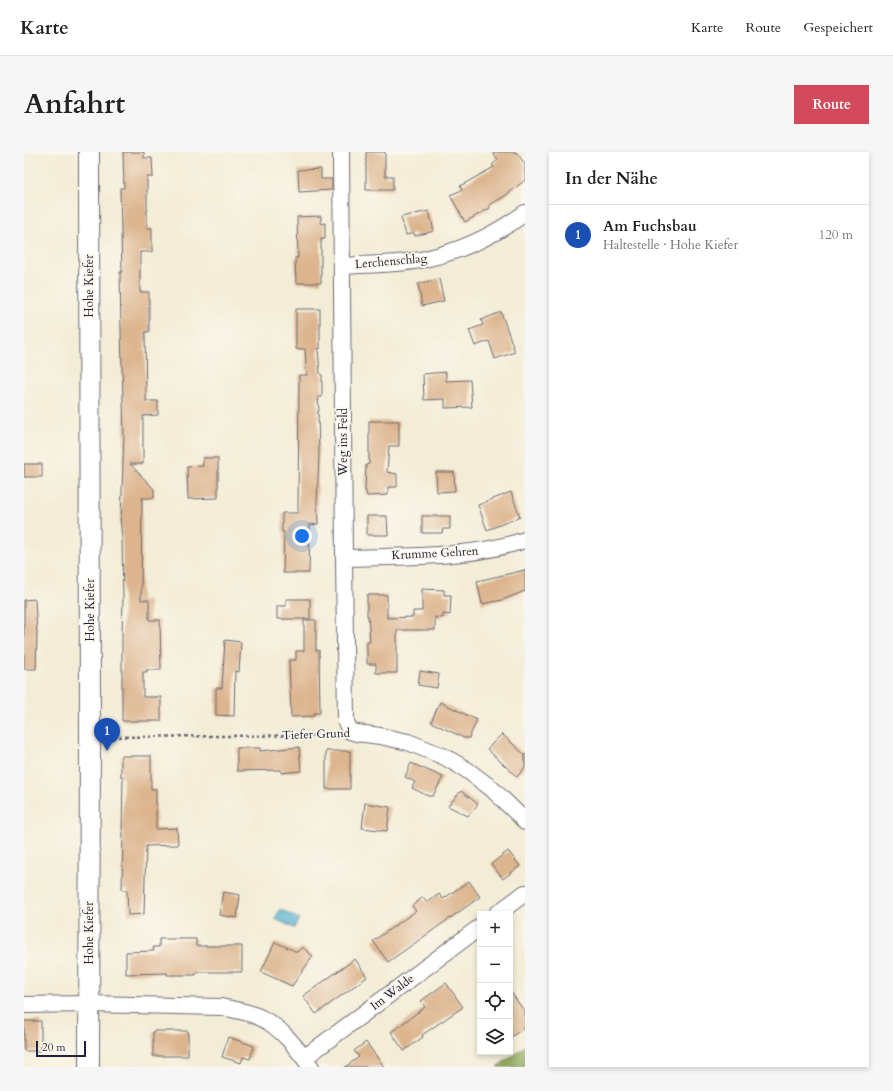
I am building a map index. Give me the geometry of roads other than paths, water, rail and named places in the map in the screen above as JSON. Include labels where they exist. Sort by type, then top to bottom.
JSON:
[{"type":"street","name":"Hohe Kiefer","points":[[89,152],[89,1067]]},
{"type":"street","name":"Weg ins Feld","points":[[341,152],[346,722],[350,731]]},
{"type":"street","name":"Lerchenschlag","points":[[342,266],[424,260],[454,251],[485,238],[510,224],[525,213]]},
{"type":"street","name":"Krumme Gehren","points":[[344,558],[478,552],[507,546],[525,540]]},
{"type":"street","name":"Tiefer Grund","points":[[350,731],[408,742],[446,757],[467,770],[491,788],[525,822]]},
{"type":"street","points":[[501,911],[525,893]]},
{"type":"street","name":"Im Walde","points":[[307,1062],[477,929]]},
{"type":"street","points":[[24,1006],[89,1004],[221,1007],[263,1018],[276,1027],[307,1062]]},
{"type":"water","points":[[280,909],[299,919],[294,928],[275,919]]},
{"type":"place","name":"Am Fuchsbau","points":[[107,751]]}]
